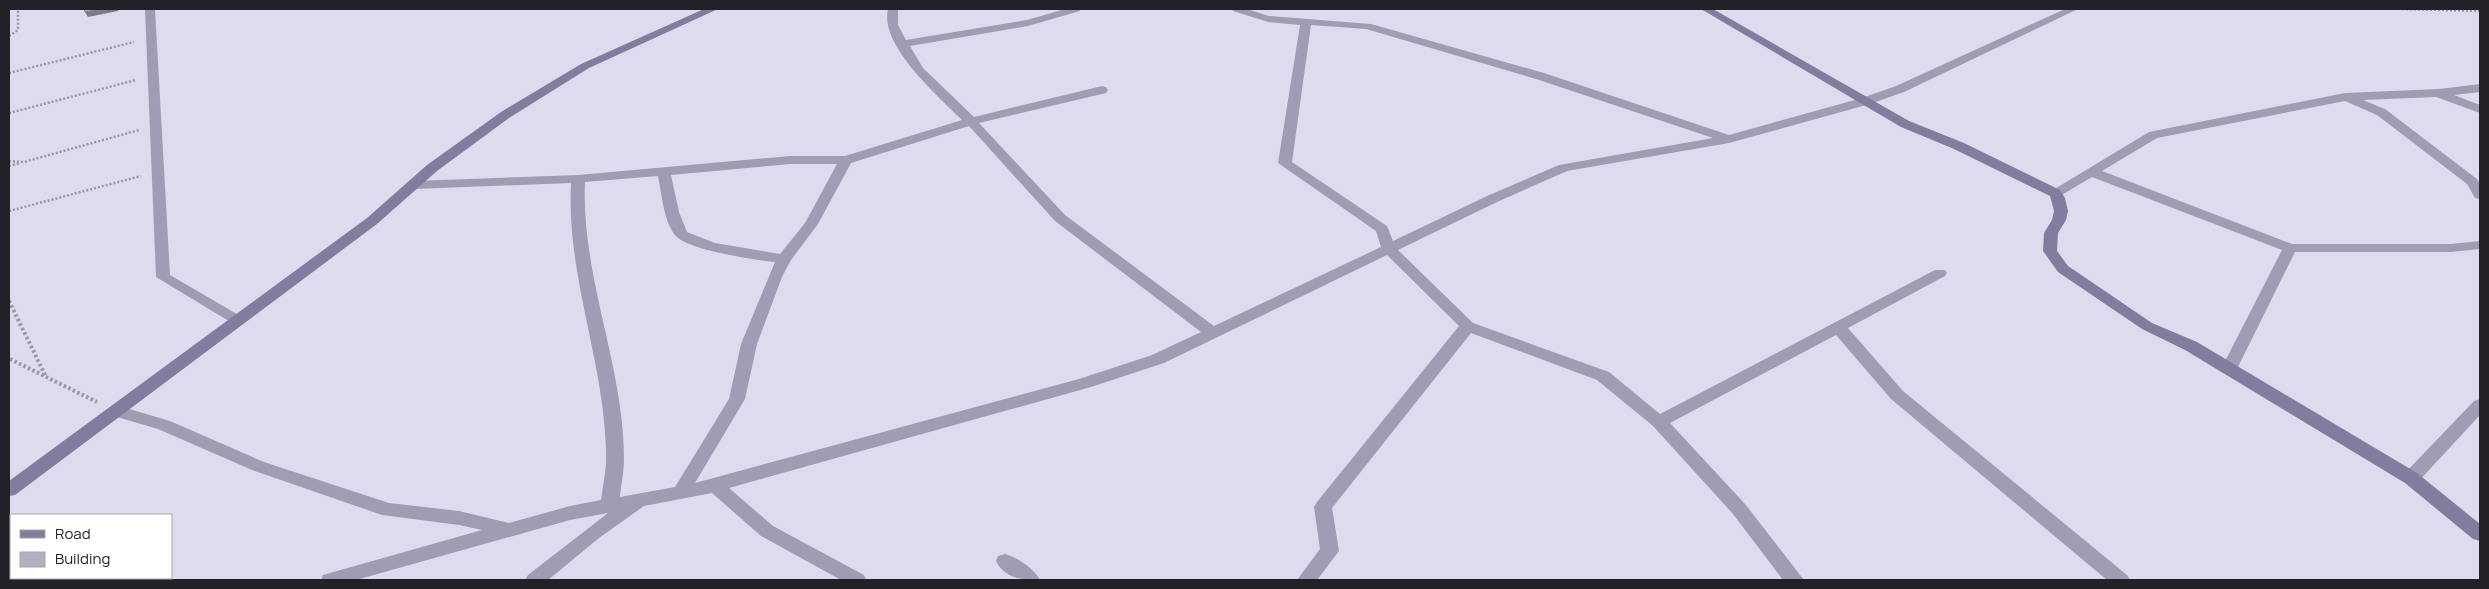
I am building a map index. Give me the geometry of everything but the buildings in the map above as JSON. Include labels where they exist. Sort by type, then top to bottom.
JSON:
[{"type":"street","points":[[150,9],[163,277],[237,320]]},
{"type":"street","points":[[9,490],[372,221],[432,168],[477,135],[551,85],[642,40],[713,9]]},
{"type":"street","points":[[893,9],[890,19],[892,25],[918,70],[971,121],[1060,218],[1214,334]]},
{"type":"street","points":[[902,44],[1028,23],[1076,9]]},
{"type":"street","points":[[1237,9],[1268,19],[1367,26],[1540,76],[1729,139]]},
{"type":"street","points":[[1706,9],[1905,124],[1959,146],[2054,193],[2058,198],[2061,211],[2051,233],[2050,251],[2063,269],[2119,309],[2148,326],[2191,346],[2411,478],[2480,534]]},
{"type":"street","points":[[330,580],[570,513],[610,504],[715,486],[1086,383],[1158,359],[1214,334],[1492,198],[1564,168],[1729,139],[1866,101],[1900,89],[2073,9]]},
{"type":"street","points":[[1306,22],[1285,163],[1382,229],[1389,249],[1468,326],[1603,376],[1659,422],[1739,509],[1794,580]]},
{"type":"street","points":[[2054,193],[2153,135],[2345,97],[2439,93],[2480,88]]},
{"type":"street","points":[[414,185],[578,179],[790,160],[846,160],[971,121],[1102,90]]},
{"type":"street","points":[[2439,93],[2480,109]]},
{"type":"street","points":[[2345,97],[2381,112],[2472,182],[2480,195]]},
{"type":"street","points":[[680,493],[730,413],[736,399],[749,344],[762,307],[784,259],[811,224],[846,160]]},
{"type":"street","points":[[663,171],[676,221],[683,236],[696,242],[753,255],[784,259]]},
{"type":"street","points":[[2092,172],[2290,248],[2451,248],[2480,245]]},
{"type":"street","points":[[578,179],[576,200],[581,262],[607,385],[612,418],[616,460],[610,504]]},
{"type":"street","points":[[2229,369],[2290,248]]},
{"type":"street","points":[[1659,422],[1940,273]]},
{"type":"street","points":[[1306,580],[1330,551],[1323,507],[1468,326]]},
{"type":"street","points":[[1839,328],[1897,395],[2120,580]]},
{"type":"street","points":[[2411,478],[2480,405]]},
{"type":"street","points":[[116,411],[164,425],[258,466],[388,510],[459,518],[511,530]]},
{"type":"street","points":[[715,486],[767,531],[857,580]]},
{"type":"street","points":[[536,580],[592,533],[641,500]]},
{"type":"street","points":[[1005,561],[1031,580]]},
{"type":"path","points":[[9,36],[18,30],[18,9]]},
{"type":"path","points":[[2402,9],[2480,11]]},
{"type":"path","points":[[9,73],[152,37]]},
{"type":"path","points":[[9,113],[154,76]]},
{"type":"path","points":[[9,166],[156,125]]},
{"type":"path","points":[[9,161],[24,162]]},
{"type":"path","points":[[9,211],[93,187],[159,172]]},
{"type":"path","points":[[9,301],[46,377]]},
{"type":"path","points":[[9,359],[116,411]]}]
